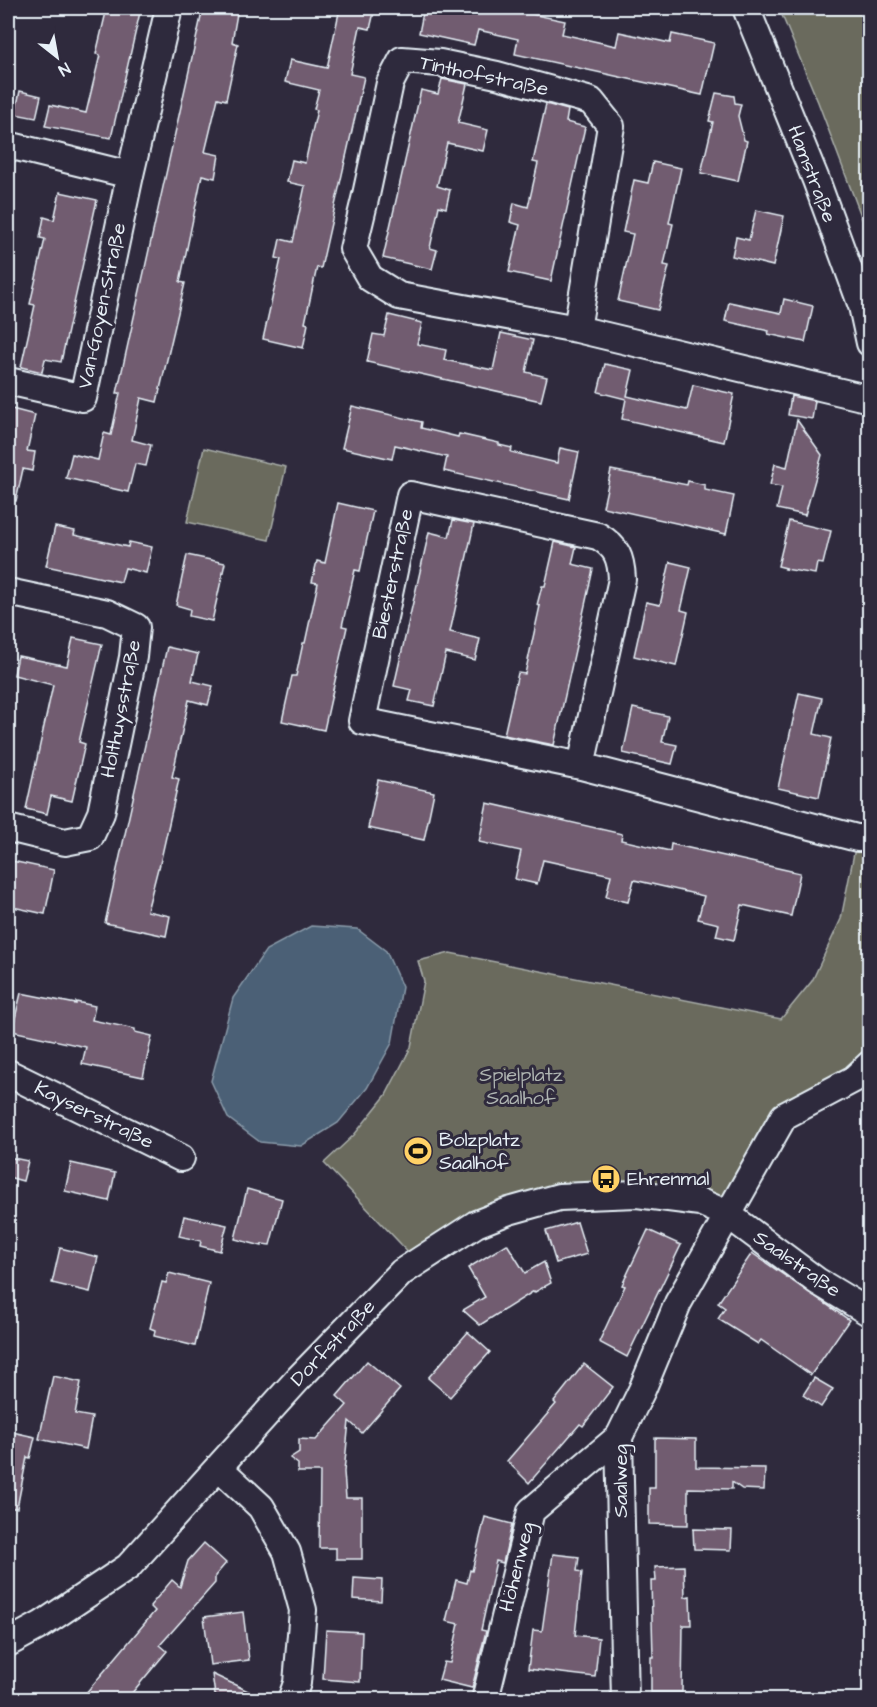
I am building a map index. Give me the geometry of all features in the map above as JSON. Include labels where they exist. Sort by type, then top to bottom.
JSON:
[{"type":"street","name":"Van-Goyen-Straße","points":[[8,381],[83,398],[130,175],[169,8]]},
{"type":"street","name":"Hamstraße","points":[[746,8],[820,190],[862,306],[870,343]]},
{"type":"street","name":"Tinthofstraße","points":[[577,329],[611,126],[591,100],[440,63],[402,60],[390,83],[353,249],[370,278],[399,296],[577,329],[870,399]]},
{"type":"street","points":[[8,145],[130,175]]},
{"type":"street","name":"Biesterstraße","points":[[581,766],[622,579],[621,562],[617,551],[610,543],[598,536],[410,495],[362,721],[581,766],[857,838],[870,838]]},
{"type":"street","name":"Holthuysstraße","points":[[8,592],[107,613],[136,627],[101,813],[90,837],[65,842],[8,828]]},
{"type":"street","points":[[727,1214],[784,1116],[854,1079],[870,1064]]},
{"type":"street","name":"Kayserstraße","points":[[8,1073],[181,1158]]},
{"type":"street","name":"Dorfstraße","points":[[8,1643],[41,1625],[128,1567],[299,1378],[402,1272],[476,1224],[509,1211],[559,1197],[637,1194],[700,1202],[727,1214]]},
{"type":"street","name":"Saalstraße","points":[[727,1214],[817,1281],[870,1313]]},
{"type":"street","name":"Saalweg","points":[[625,1700],[619,1437],[642,1390],[678,1303],[727,1214]]},
{"type":"street","name":"Höhenweg","points":[[485,1700],[531,1511],[619,1437]]},
{"type":"street","points":[[219,1468],[261,1507],[287,1552],[303,1610],[297,1683],[291,1700]]},
{"type":"green space","points":[[779,8],[869,8],[869,237],[818,102]]},
{"type":"green space","points":[[204,448],[286,467],[269,540],[187,522]]},
{"type":"green space","name":"Spielplatz Saalhof","points":[[857,838],[869,838],[869,1064],[784,1116],[727,1214],[559,1197],[417,1261],[324,1163],[354,1135],[386,1095],[411,1047],[424,981],[418,961],[450,953],[781,1019],[812,981],[841,919]]},
{"type":"water","points":[[311,926],[357,929],[386,951],[402,987],[392,1043],[367,1088],[338,1123],[301,1146],[260,1142],[228,1118],[211,1081],[233,998],[266,950]]},
{"type":"building","points":[[107,8],[141,8],[111,138],[45,126],[50,105],[86,113],[100,55],[96,54]]},
{"type":"building","points":[[203,8],[238,8],[232,42],[238,44],[226,100],[218,98],[205,152],[219,155],[215,178],[202,175],[180,282],[185,283],[157,402],[141,398],[132,440],[151,445],[146,466],[135,464],[128,492],[66,478],[72,454],[98,460],[104,433],[111,435],[120,393],[117,393]]},
{"type":"building","points":[[340,8],[375,8],[370,29],[360,27],[350,74],[364,77],[321,268],[317,267],[305,323],[308,324],[303,348],[263,339],[281,259],[276,258],[280,239],[293,242],[305,186],[287,182],[292,160],[305,163],[317,110],[314,109],[319,90],[285,82],[290,60],[327,68]]},
{"type":"building","points":[[424,8],[503,8],[565,21],[562,34],[616,46],[619,32],[670,43],[672,34],[714,43],[702,95],[515,54],[518,39],[478,30],[474,45],[419,33]]},
{"type":"building","points":[[442,79],[467,84],[458,123],[488,130],[483,151],[447,143],[437,186],[450,190],[446,208],[439,206],[430,248],[437,250],[432,269],[383,258],[421,90],[438,94]]},
{"type":"building","points":[[20,91],[41,96],[36,118],[15,114]]},
{"type":"building","points":[[716,93],[734,96],[735,103],[741,104],[738,116],[744,140],[747,141],[738,181],[701,173],[713,122],[709,121]]},
{"type":"building","points":[[546,104],[568,110],[566,122],[585,127],[551,281],[509,272],[520,225],[510,222],[514,203],[528,207],[538,163],[533,162]]},
{"type":"building","points":[[653,162],[681,168],[669,223],[673,224],[664,265],[669,266],[658,310],[618,301],[633,234],[623,232],[634,180],[648,183]]},
{"type":"building","points":[[60,192],[97,200],[61,362],[45,359],[42,372],[21,367],[35,305],[30,304],[45,239],[40,238],[44,217],[54,220]]},
{"type":"building","points":[[756,210],[784,216],[773,266],[732,256],[736,237],[749,240]]},
{"type":"building","points":[[784,299],[813,306],[805,342],[725,321],[729,302],[781,313]]},
{"type":"building","points":[[389,315],[422,323],[417,344],[446,350],[444,360],[493,370],[501,333],[533,340],[526,372],[547,377],[541,401],[367,362],[373,334],[384,336]]},
{"type":"building","points":[[605,364],[633,370],[627,396],[648,401],[687,410],[693,385],[734,394],[724,442],[622,419],[626,399],[598,392]]},
{"type":"building","points":[[791,396],[815,401],[812,419],[788,415]]},
{"type":"building","points":[[352,406],[422,422],[421,428],[458,437],[459,434],[499,443],[499,445],[512,448],[511,452],[557,463],[560,448],[579,452],[569,499],[444,471],[447,457],[395,445],[392,459],[342,448]]},
{"type":"building","points":[[8,408],[35,415],[27,451],[35,452],[32,471],[23,469],[16,501],[8,500]]},
{"type":"building","points":[[797,420],[822,455],[805,515],[777,509],[782,487],[770,485],[775,464],[787,467]]},
{"type":"building","points":[[611,470],[687,485],[688,481],[705,485],[705,490],[734,496],[726,534],[603,507]]},
{"type":"building","points":[[338,503],[373,511],[360,571],[355,570],[342,626],[347,627],[324,730],[282,721],[292,676],[296,676],[303,643],[305,643],[318,583],[312,582],[317,561],[325,563]]},
{"type":"building","points":[[453,520],[474,524],[450,632],[480,639],[475,660],[446,653],[434,706],[409,701],[412,690],[394,686],[429,532],[449,537]]},
{"type":"building","points":[[789,521],[831,531],[823,564],[817,563],[815,574],[778,566]]},
{"type":"building","points":[[55,527],[75,531],[74,535],[128,547],[129,542],[152,547],[146,573],[125,568],[121,582],[46,566]]},
{"type":"building","points":[[555,542],[576,547],[572,564],[593,569],[554,745],[504,735],[518,673],[525,674],[540,606],[537,605],[542,586],[545,586]]},
{"type":"building","points":[[187,555],[225,563],[212,621],[189,616],[190,609],[176,605]]},
{"type":"building","points":[[670,562],[691,567],[681,610],[688,612],[676,666],[634,656],[646,602],[660,605]]},
{"type":"building","points":[[73,638],[102,644],[79,742],[85,744],[72,801],[51,796],[47,814],[26,809],[53,685],[14,675],[18,656],[67,666]]},
{"type":"building","points":[[167,647],[198,654],[192,681],[213,686],[208,705],[189,700],[172,777],[179,779],[147,911],[170,916],[166,936],[105,923]]},
{"type":"building","points":[[799,693],[822,698],[814,734],[831,738],[819,797],[778,788]]},
{"type":"building","points":[[633,708],[668,716],[662,742],[677,745],[672,764],[623,753]]},
{"type":"building","points":[[378,780],[434,792],[424,840],[368,828]]},
{"type":"building","points":[[487,803],[622,834],[621,840],[670,851],[671,844],[800,873],[791,916],[742,905],[734,940],[716,936],[719,924],[698,919],[704,896],[634,880],[628,902],[606,897],[611,875],[543,860],[537,884],[515,879],[521,851],[479,842]]},
{"type":"building","points":[[12,861],[54,870],[45,914],[8,906],[8,883]]},
{"type":"building","points":[[21,993],[95,1006],[92,1020],[135,1029],[135,1032],[152,1036],[143,1077],[82,1064],[86,1047],[12,1031]]},
{"type":"building","points":[[8,1157],[28,1161],[23,1181],[8,1177]]},
{"type":"building","points":[[71,1163],[115,1173],[109,1201],[65,1191]]},
{"type":"building","points":[[247,1189],[282,1199],[270,1245],[262,1244],[262,1246],[235,1239]]},
{"type":"building","points":[[184,1216],[227,1225],[220,1251],[200,1246],[201,1241],[179,1236]]},
{"type":"building","points":[[577,1222],[587,1254],[556,1263],[546,1231]]},
{"type":"building","points":[[648,1230],[681,1245],[627,1357],[599,1342]]},
{"type":"building","points":[[507,1244],[525,1273],[544,1262],[551,1283],[480,1325],[463,1310],[485,1297],[468,1268]]},
{"type":"building","points":[[60,1248],[98,1257],[90,1292],[52,1283]]},
{"type":"building","points":[[752,1253],[849,1320],[811,1375],[761,1340],[758,1344],[718,1319],[725,1308],[718,1303]]},
{"type":"building","points":[[169,1273],[209,1283],[195,1346],[154,1336],[155,1330],[150,1328],[162,1282],[166,1283]]},
{"type":"building","points":[[468,1332],[490,1352],[450,1397],[428,1378]]},
{"type":"building","points":[[367,1361],[400,1389],[362,1433],[349,1421],[344,1472],[346,1498],[362,1498],[362,1559],[336,1559],[336,1548],[319,1548],[320,1472],[298,1472],[298,1464],[290,1458],[299,1452],[299,1439],[316,1440],[347,1405],[337,1396]]},
{"type":"building","points":[[584,1364],[613,1387],[583,1426],[580,1424],[529,1483],[507,1461],[556,1404],[554,1402]]},
{"type":"building","points":[[53,1376],[81,1382],[75,1414],[92,1417],[86,1449],[39,1439]]},
{"type":"building","points":[[814,1378],[833,1389],[821,1407],[803,1395]]},
{"type":"building","points":[[8,1431],[35,1437],[30,1458],[27,1457],[17,1508],[8,1508]]},
{"type":"building","points":[[655,1438],[696,1439],[696,1467],[765,1468],[764,1490],[742,1489],[732,1482],[732,1489],[688,1488],[688,1525],[649,1524],[649,1488],[655,1488]]},
{"type":"building","points":[[485,1517],[512,1524],[503,1563],[496,1561],[481,1630],[486,1631],[472,1688],[439,1680],[444,1662],[450,1663],[459,1624],[446,1621],[456,1580],[467,1583]]},
{"type":"building","points":[[693,1529],[732,1530],[731,1550],[694,1549]]},
{"type":"building","points":[[204,1543],[226,1563],[215,1576],[215,1583],[160,1645],[167,1651],[126,1700],[80,1700],[155,1611],[150,1606],[172,1580],[180,1587],[188,1561]]},
{"type":"building","points":[[553,1554],[579,1557],[577,1571],[582,1572],[575,1635],[599,1638],[595,1677],[528,1669],[533,1630],[542,1631]]},
{"type":"building","points":[[684,1566],[685,1597],[690,1596],[691,1625],[683,1625],[682,1692],[651,1692],[651,1657],[653,1657],[651,1581],[656,1581],[655,1567]]},
{"type":"building","points":[[354,1578],[382,1580],[381,1601],[353,1599]]},
{"type":"building","points":[[243,1612],[249,1660],[210,1665],[204,1617]]},
{"type":"building","points":[[326,1630],[362,1632],[360,1682],[323,1679]]},
{"type":"building","points":[[212,1674],[267,1700],[223,1700],[215,1695]]},
{"type":"place","name":"Bolzplatz Saalhof","points":[[418,1151]]},
{"type":"place","name":"Ehrenmal","points":[[606,1179]]}]
